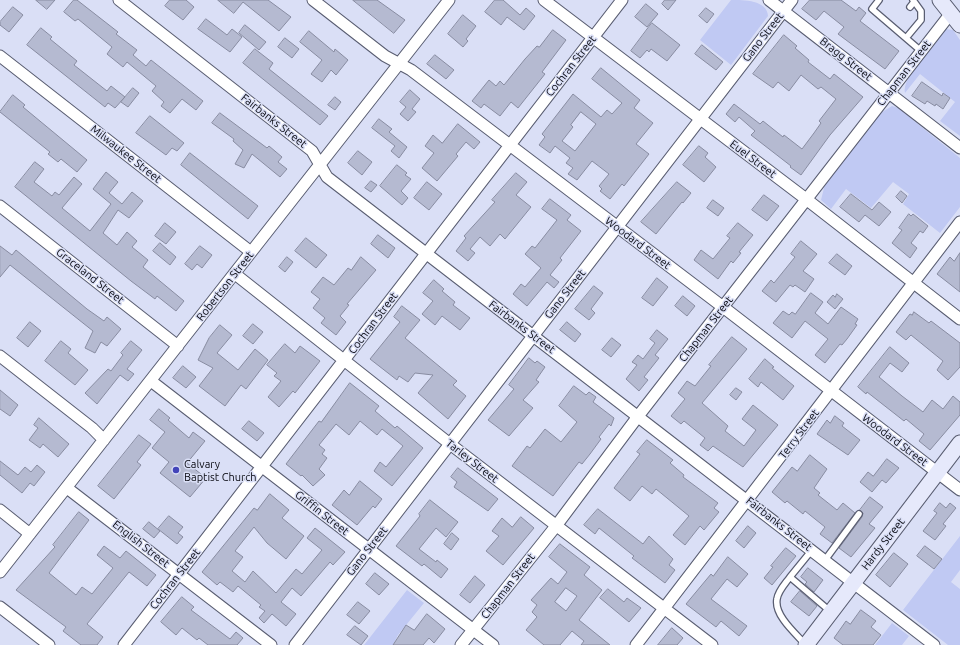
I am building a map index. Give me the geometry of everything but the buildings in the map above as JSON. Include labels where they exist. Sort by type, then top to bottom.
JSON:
[{"type":"main road","points":[[940,0],[960,25]]},
{"type":"main road","name":"Hardy Street","points":[[806,645],[960,443]]},
{"type":"street","name":"Fairbanks Street","points":[[119,0],[312,151],[327,177],[748,500],[934,645]]},
{"type":"street","name":"Woodard Street","points":[[313,0],[385,56],[411,70],[724,307],[960,490]]},
{"type":"street","name":"Robertson Street","points":[[0,572],[449,0]]},
{"type":"street","name":"Euel Street","points":[[544,0],[806,199],[960,319]]},
{"type":"street","name":"Cochran Street","points":[[124,645],[622,0]]},
{"type":"street","name":"Bragg Street","points":[[769,0],[960,148]]},
{"type":"street","name":"Gano Street","points":[[295,645],[532,335],[792,0]]},
{"type":"street","name":"Chapman Street","points":[[461,645],[556,526],[888,92],[951,13]]},
{"type":"street","name":"Milwaukee Street","points":[[0,56],[251,252]]},
{"type":"street","name":"Graceland Street","points":[[0,206],[178,346]]},
{"type":"street","name":"Terry Street","points":[[636,645],[960,222]]},
{"type":"street","name":"Tarley Street","points":[[235,274],[450,444],[712,645]]},
{"type":"street","points":[[0,356],[92,428],[104,440]]},
{"type":"street","name":"Griffin Street","points":[[151,381],[492,645]]},
{"type":"street","name":"English Street","points":[[67,488],[271,645]]},
{"type":"street","points":[[0,510],[30,534]]},
{"type":"street","points":[[0,607],[50,645]]},
{"type":"lane","points":[[879,0],[872,9],[920,51]]},
{"type":"lane","points":[[906,38],[921,20],[921,11],[913,1],[910,7]]},
{"type":"lane","points":[[884,19],[888,14]]},
{"type":"lane","points":[[895,29],[899,23]]},
{"type":"lane","points":[[825,560],[859,514]]},
{"type":"lane","points":[[806,645],[781,615],[776,604],[780,591],[812,550]]},
{"type":"lane","points":[[790,577],[831,612]]},
{"type":"shaded area","points":[[731,0],[748,1],[759,4],[767,11],[768,16],[731,65],[700,40]]},
{"type":"shaded area","points":[[945,29],[953,30],[960,40],[960,136],[940,121],[955,102],[920,74],[905,93],[905,86],[913,70]]},
{"type":"shaded area","points":[[892,106],[898,108],[960,158],[960,207],[940,233],[903,204],[909,194],[893,182],[871,208],[846,189],[831,209],[821,200],[825,184],[879,114]]},
{"type":"shaded area","points":[[960,536],[960,570],[951,582],[960,589],[960,645],[948,645],[903,610]]},
{"type":"shaded area","points":[[407,590],[424,603],[398,635],[393,645],[364,645]]},
{"type":"shaded area","points":[[892,623],[909,636],[902,645],[875,645]]},
{"type":"place","name":"Calvary Baptist Church","points":[[176,470]]}]
